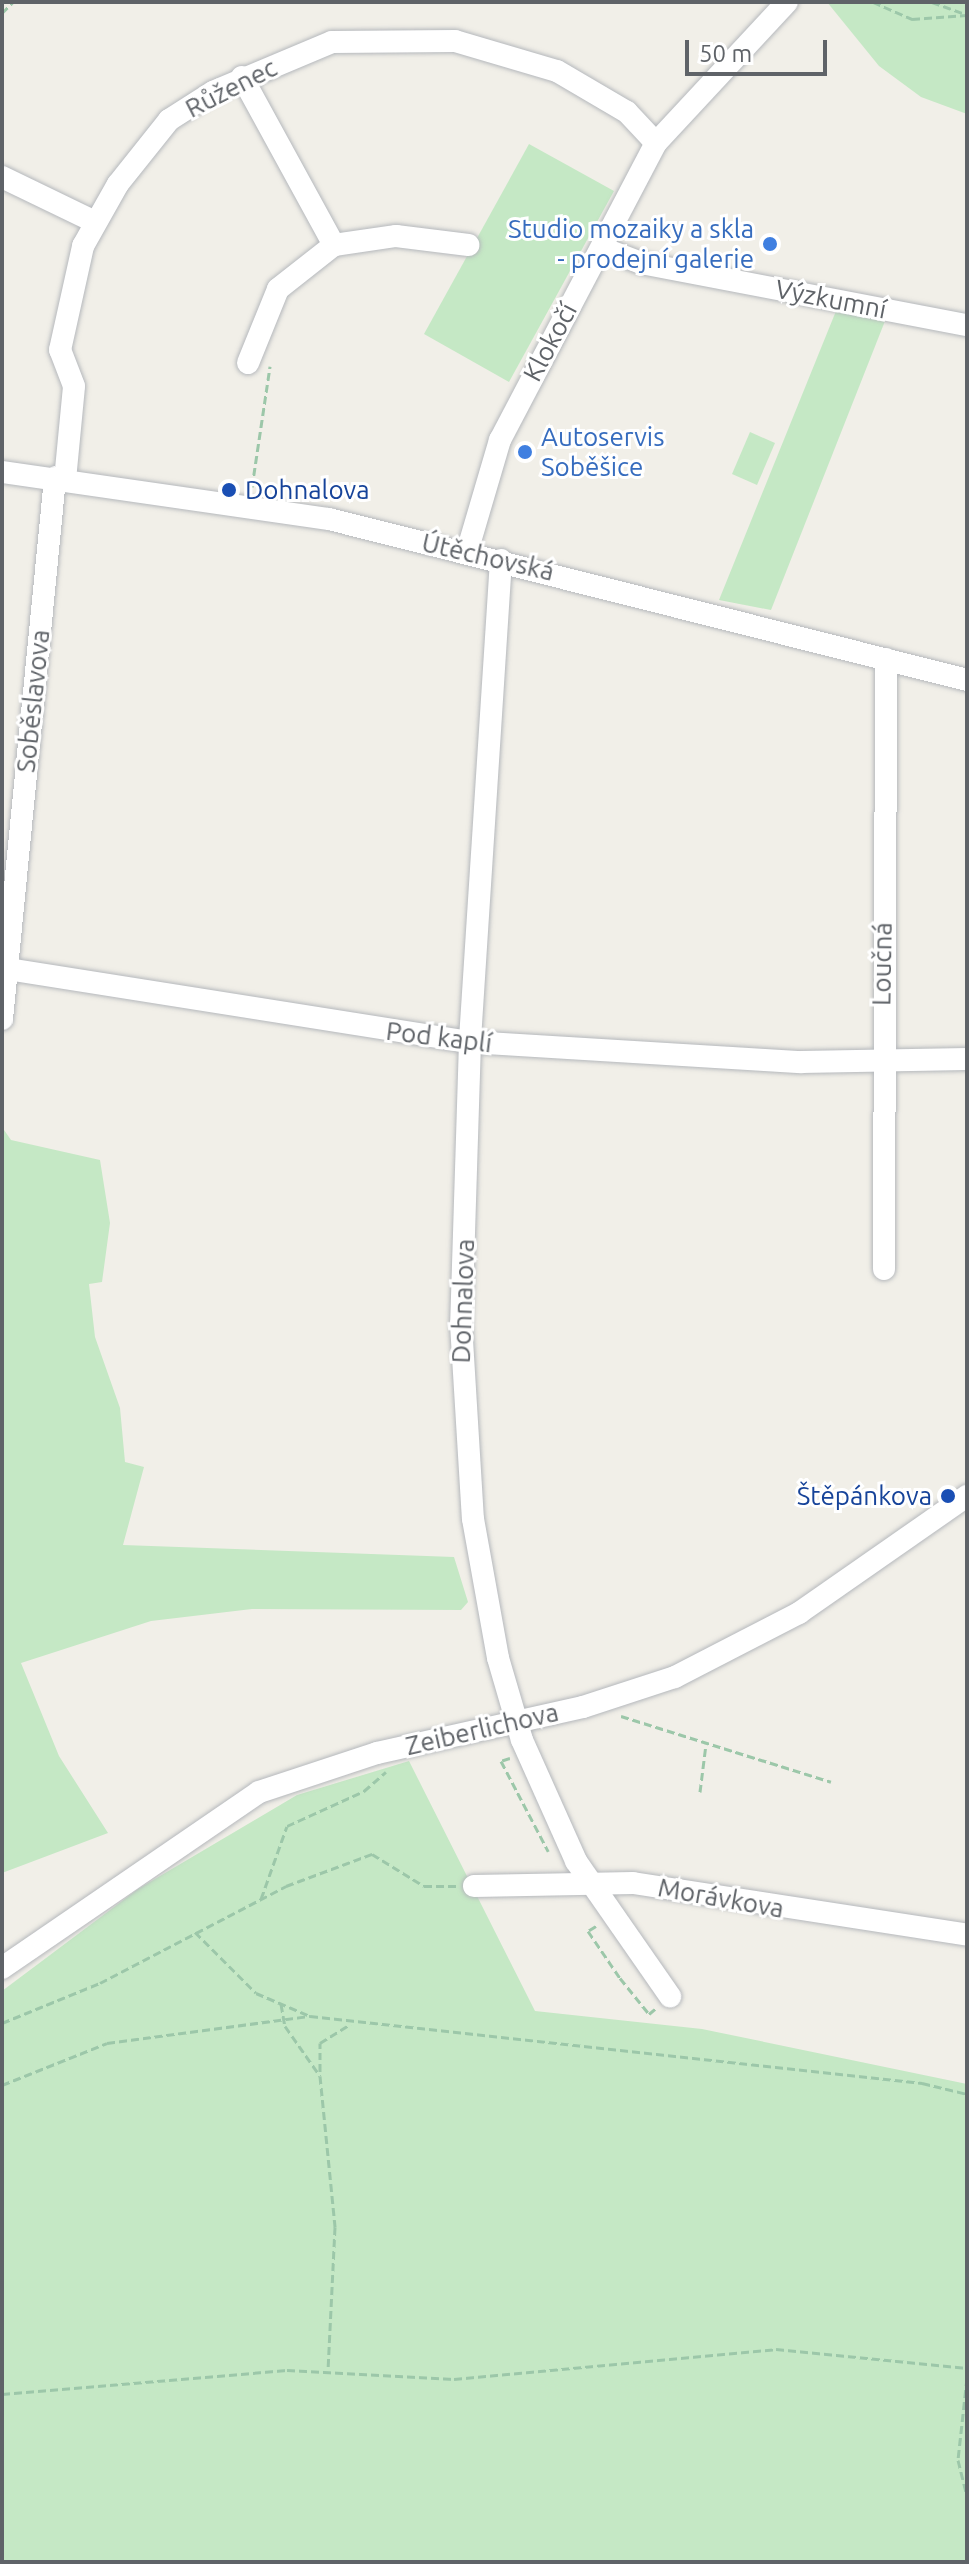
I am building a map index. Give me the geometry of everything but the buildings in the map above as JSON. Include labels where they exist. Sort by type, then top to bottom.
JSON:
[{"type":"street","name":"Klokočí","points":[[467,552],[500,440],[656,143],[787,2]]},
{"type":"street","name":"Růženec","points":[[60,479],[74,386],[60,350],[66,300],[95,222],[169,120],[242,77],[332,42],[455,41],[557,71],[627,112],[656,143]]},
{"type":"street","points":[[242,77],[334,245]]},
{"type":"street","points":[[2,177],[95,222]]},
{"type":"street","points":[[248,363],[278,289],[334,245],[396,236],[468,245]]},
{"type":"street","name":"Výzkumní","points":[[602,248],[641,263],[967,325]]},
{"type":"street","name":"Útěchovská","points":[[2,472],[329,519],[967,680]]},
{"type":"street","name":"Soběslavova","points":[[2,1019],[4,968],[60,479]]},
{"type":"street","name":"Dohnalova","points":[[501,560],[470,1042],[460,1401],[481,1582],[515,1721],[588,1881],[670,1996]]},
{"type":"street","name":"Loučná","points":[[884,1269],[881,1063],[886,659]]},
{"type":"street","name":"Pod kaplí","points":[[4,968],[470,1042],[881,1063],[967,1059]]},
{"type":"street","name":"Zeiberlichova","points":[[2,1968],[259,1792],[319,1769],[634,1692],[725,1655],[833,1592],[967,1496]]},
{"type":"street","name":"Morávkova","points":[[474,1886],[588,1881],[967,1935]]},
{"type":"path","points":[[2,13],[13,2]]},
{"type":"path","points":[[873,2],[912,19],[966,15]]},
{"type":"path","points":[[932,2],[966,15]]},
{"type":"path","points":[[248,363],[271,365],[252,487]]},
{"type":"path","points":[[620,1715],[831,1782]]},
{"type":"path","points":[[700,1792],[706,1744]]},
{"type":"path","points":[[261,1899],[287,1826],[364,1791],[388,1770]]},
{"type":"path","points":[[2,2023],[87,1990],[261,1899],[372,1854],[424,1886],[474,1886]]},
{"type":"path","points":[[195,1932],[229,1971],[281,2004],[310,2016],[351,2024],[693,2056],[967,2094]]},
{"type":"path","points":[[281,2004],[284,2021],[320,2076]]},
{"type":"path","points":[[2,2085],[107,2043],[220,2023],[284,2021],[310,2016]]},
{"type":"path","points":[[328,2370],[335,2227],[320,2076],[320,2043],[351,2024]]},
{"type":"path","points":[[2,2394],[328,2370],[454,2379],[776,2349],[967,2368]]},
{"type":"path","points":[[967,2378],[958,2460],[967,2496]]},
{"type":"green space","points":[[827,2],[967,2],[967,114],[921,97],[879,66]]},
{"type":"green space","points":[[529,144],[614,191],[509,382],[424,334]]},
{"type":"green space","points":[[836,311],[885,321],[771,610],[719,600]]},
{"type":"green space","points":[[750,432],[775,443],[757,485],[732,474]]},
{"type":"green space","points":[[2,1127],[11,1140],[100,1160],[110,1223],[102,1282],[89,1284],[95,1337],[120,1408],[125,1462],[144,1467],[123,1545],[454,1557],[468,1602],[461,1610],[252,1609],[151,1621],[21,1663],[59,1756],[108,1833],[2,1873]]},
{"type":"green space","points":[[409,1761],[535,2011],[702,2029],[967,2084],[967,2562],[2,2562],[2,1991],[138,1889],[297,1795]]},
{"type":"place","name":"Studio mozaiky a skla - prodejní galerie","points":[[770,244]]},
{"type":"place","name":"Autoservis Soběšice","points":[[525,452]]},
{"type":"place","name":"Dohnalova","points":[[229,490]]},
{"type":"place","name":"Štěpánkova","points":[[948,1496]]}]
